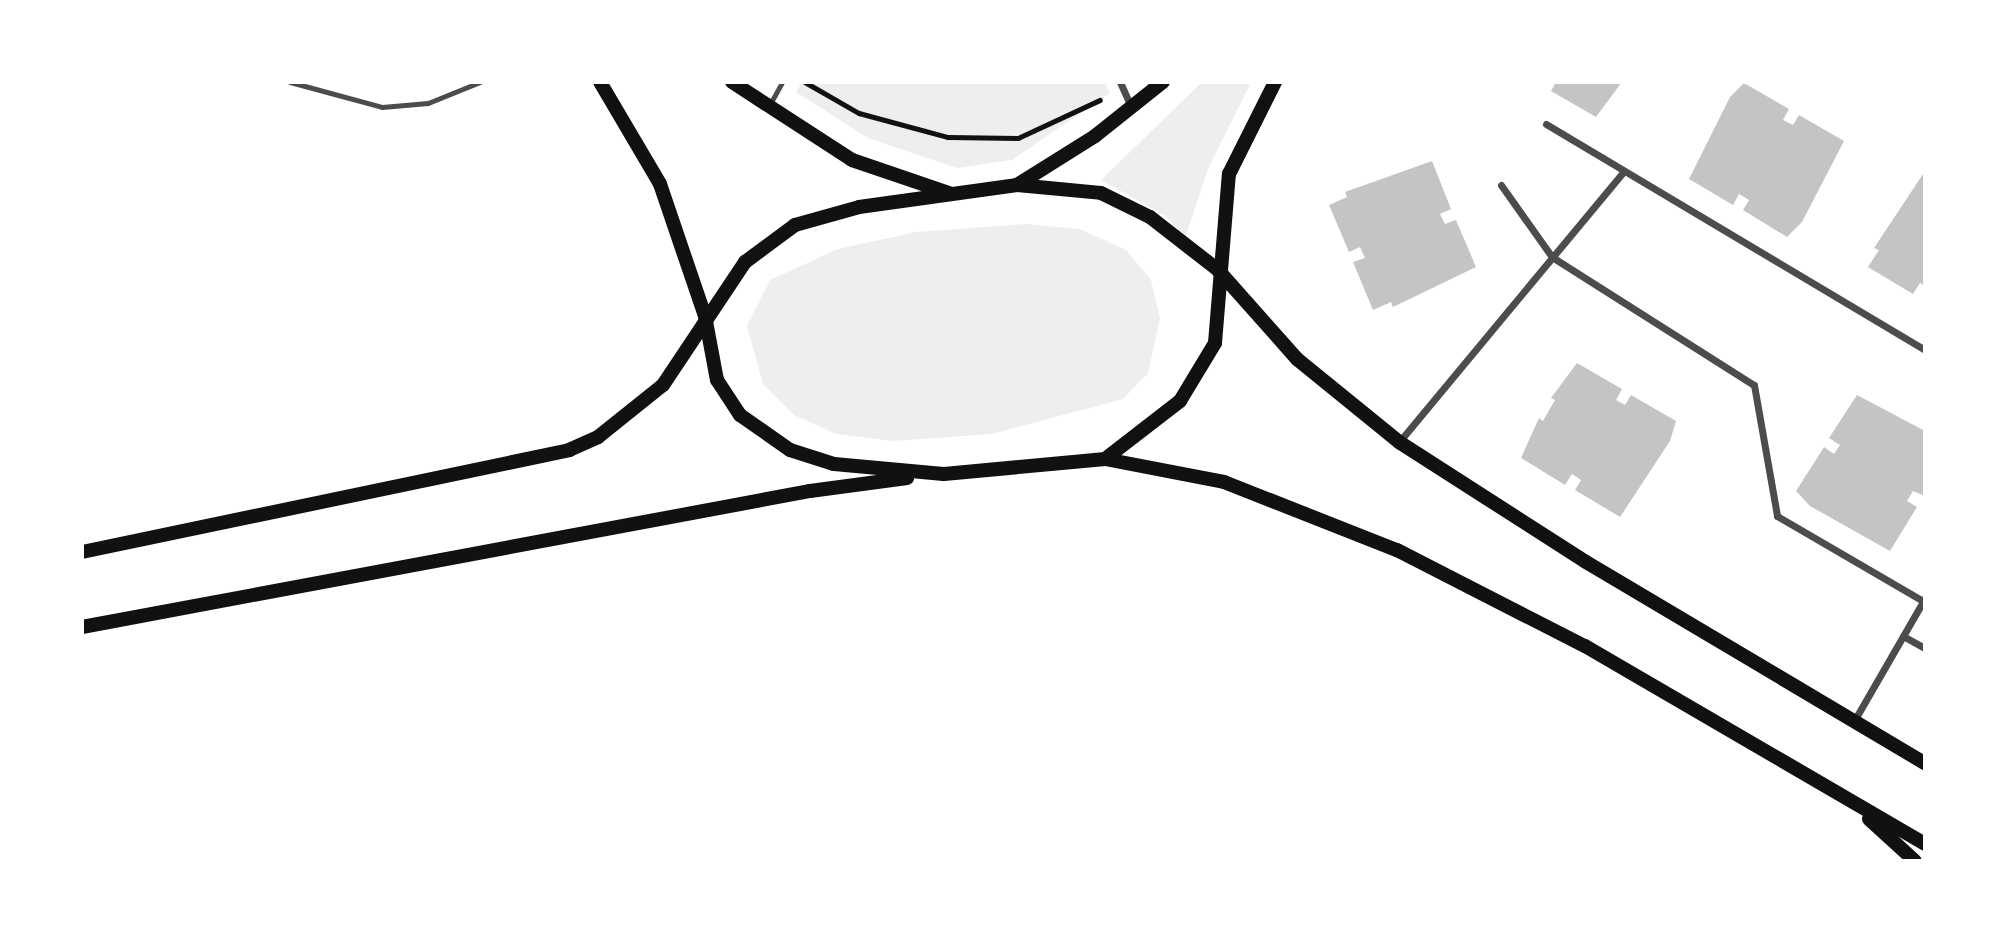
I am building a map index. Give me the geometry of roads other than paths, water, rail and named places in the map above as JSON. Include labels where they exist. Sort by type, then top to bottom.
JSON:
[{"type":"main road","points":[[600,82],[660,184],[705,316],[725,392],[740,415],[790,450],[834,464],[944,474]]},
{"type":"main road","points":[[732,82],[852,160],[954,194]]},
{"type":"main road","points":[[1017,185],[1131,108],[1163,82]]},
{"type":"main road","points":[[1105,459],[1180,401],[1200,373],[1215,343],[1218,270],[1229,174],[1275,82]]},
{"type":"main road","points":[[82,552],[569,450],[627,418],[663,386],[705,316],[745,262],[795,225],[859,207],[1017,185],[1101,193],[1150,217],[1218,270],[1297,359],[1399,442],[1925,764]]},
{"type":"main road","points":[[82,627],[810,491],[944,474],[1105,459],[1224,482],[1397,550],[1585,646],[1925,844]]},
{"type":"main road","points":[[1848,799],[1915,861]]},
{"type":"street","points":[[1121,84],[1131,108]]},
{"type":"street","points":[[1546,124],[1925,351]]},
{"type":"street","points":[[1399,442],[1625,170]]},
{"type":"street","points":[[1501,185],[1552,257],[1754,385],[1777,516],[1924,599],[1853,721]]},
{"type":"street","points":[[1903,636],[1925,648]]},
{"type":"lane","points":[[290,82],[382,107],[428,103],[480,82]]},
{"type":"lane","points":[[768,107],[782,82]]}]
